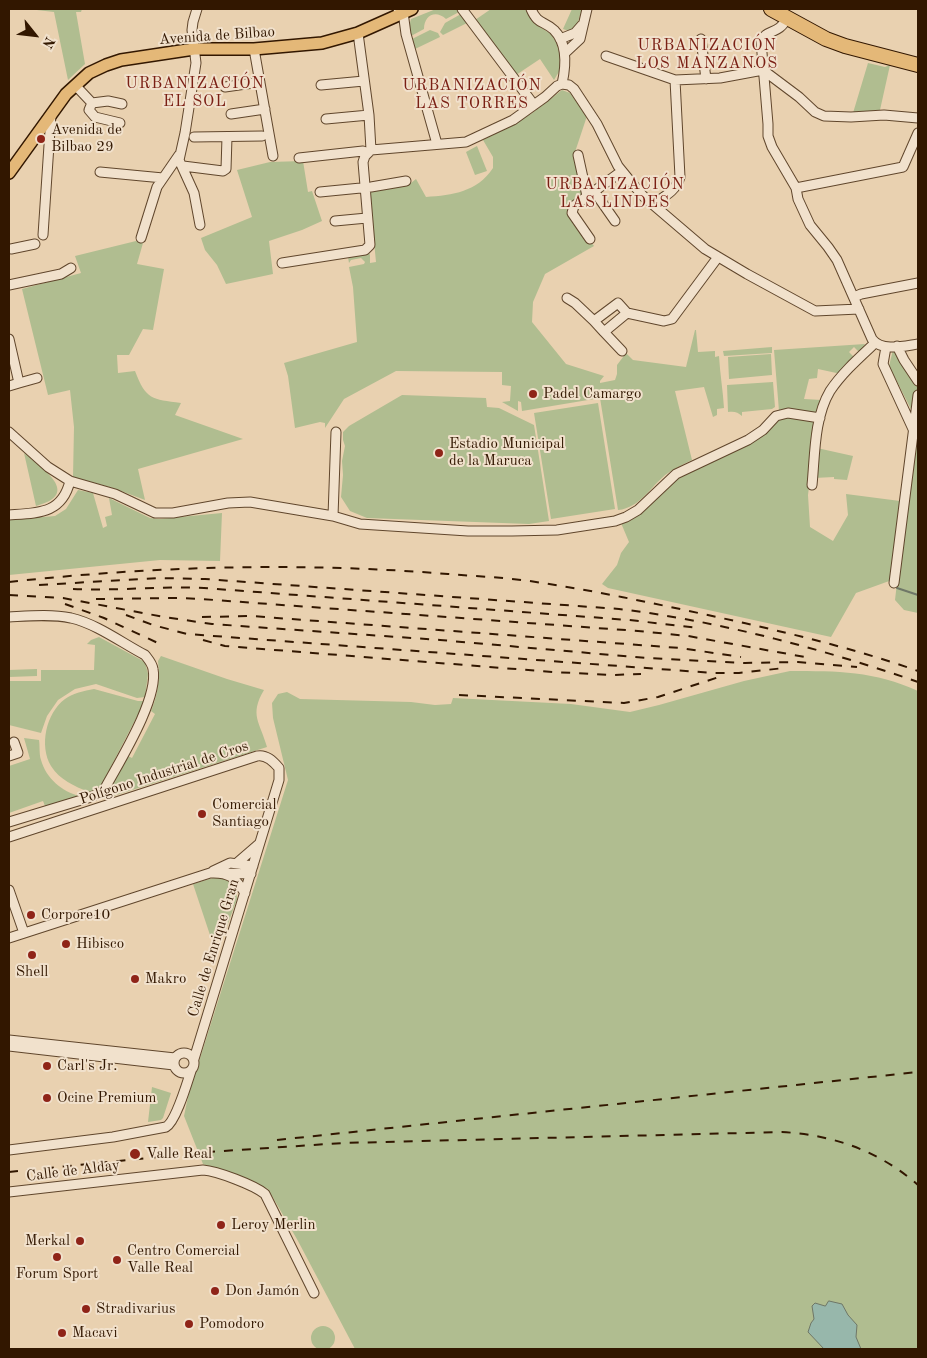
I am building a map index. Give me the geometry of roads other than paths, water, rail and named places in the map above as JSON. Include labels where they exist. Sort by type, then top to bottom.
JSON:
[{"type":"highway","points":[[772,9],[826,39],[845,46],[918,65]]},
{"type":"main road","name":"Avenida de Bilbao","points":[[9,173],[66,94],[89,73],[121,60],[194,49],[254,49],[322,43],[358,33],[404,10]]},
{"type":"street","points":[[141,238],[157,187],[179,155],[186,133],[196,63],[193,22],[197,9]]},
{"type":"street","points":[[462,9],[534,105]]},
{"type":"street","points":[[531,9],[539,22],[554,30],[560,38],[565,53],[562,84]]},
{"type":"street","points":[[565,53],[580,39],[587,9]]},
{"type":"street","points":[[404,10],[406,34],[437,144]]},
{"type":"street","points":[[787,18],[780,28],[764,35],[762,38],[768,136],[776,155],[796,188],[798,199],[810,225],[833,253],[875,343],[886,347],[918,344]]},
{"type":"street","points":[[560,38],[576,33],[582,25]]},
{"type":"street","points":[[282,263],[365,250],[370,245],[363,162],[369,151],[369,115],[358,33]]},
{"type":"street","points":[[701,39],[706,79]]},
{"type":"street","points":[[254,49],[273,156]]},
{"type":"street","points":[[606,56],[675,80],[706,79],[763,70],[799,97],[815,112],[824,116],[884,115],[918,118]]},
{"type":"street","points":[[653,204],[673,191],[680,177],[675,80]]},
{"type":"street","points":[[321,85],[364,81]]},
{"type":"street","points":[[225,87],[260,82]]},
{"type":"street","points":[[299,158],[437,144],[456,144],[471,140],[513,120],[562,84],[572,87],[583,102],[622,171],[643,196],[705,249],[815,310],[859,309]]},
{"type":"street","points":[[75,85],[92,103]]},
{"type":"street","points":[[92,103],[108,101],[122,104]]},
{"type":"street","points":[[92,103],[89,110],[95,118],[120,123]]},
{"type":"street","points":[[231,114],[265,109]]},
{"type":"street","points":[[43,235],[51,115]]},
{"type":"street","points":[[326,119],[369,115]]},
{"type":"street","points":[[796,188],[902,167],[918,133]]},
{"type":"street","points":[[194,136],[262,136]]},
{"type":"street","points":[[183,166],[220,171],[226,169],[227,137]]},
{"type":"street","points":[[179,155],[179,160],[194,193],[200,225]]},
{"type":"street","points":[[578,155],[590,194],[615,221]]},
{"type":"street","points":[[590,239],[572,213],[574,206],[622,171]]},
{"type":"street","points":[[100,172],[163,178]]},
{"type":"street","points":[[320,192],[406,181]]},
{"type":"street","points":[[335,221],[367,218]]},
{"type":"street","points":[[10,248],[35,244]]},
{"type":"street","points":[[594,321],[618,302],[627,313],[664,321],[672,319],[718,257]]},
{"type":"street","points":[[9,285],[61,274],[71,268]]},
{"type":"street","points":[[854,297],[918,283]]},
{"type":"street","points":[[567,298],[594,321],[622,351]]},
{"type":"street","points":[[604,332],[627,313]]},
{"type":"street","points":[[9,339],[18,383]]},
{"type":"street","points":[[812,485],[820,418],[831,391],[853,364],[875,343]]},
{"type":"street","points":[[897,346],[918,380]]},
{"type":"street","points":[[886,347],[883,364],[913,430]]},
{"type":"street","points":[[9,386],[37,378]]},
{"type":"street","points":[[894,583],[918,395]]},
{"type":"street","points":[[9,432],[48,467],[70,481],[115,494],[143,508],[163,514],[196,510],[228,503],[250,502],[333,516],[360,524],[468,531],[557,530],[615,521],[626,517],[638,510],[676,474],[748,440],[758,434],[780,414],[820,418]]},
{"type":"street","points":[[333,516],[336,432]]},
{"type":"street","points":[[9,515],[31,513],[54,507],[62,501],[70,481]]},
{"type":"street","points":[[9,617],[57,616],[73,619],[92,626],[144,656],[150,662],[153,669],[150,700],[104,790],[93,796],[9,822]]},
{"type":"street","points":[[9,756],[18,753],[14,742]]},
{"type":"street","name":"Polígono Industrial de Cros","points":[[9,837],[263,755],[276,765],[280,775],[252,870]]},
{"type":"street","points":[[9,938],[210,873],[223,865],[237,863],[261,842]]},
{"type":"street","points":[[237,863],[252,870]]},
{"type":"street","points":[[210,873],[252,870]]},
{"type":"street","name":"Calle de Enrique Gran","points":[[194,1059],[252,870]]},
{"type":"street","points":[[224,872],[237,881],[245,894]]},
{"type":"street","points":[[9,890],[24,933]]},
{"type":"street","name":"Calle de Enrique Gran","points":[[186,1052],[200,1038]]},
{"type":"street","points":[[9,1040],[174,1061]]},
{"type":"street","points":[[9,1046],[174,1061]]},
{"type":"street","points":[[9,1150],[127,1135],[170,1124],[175,1116],[190,1071],[194,1065],[194,1059],[186,1052],[180,1053],[174,1061]]},
{"type":"street","points":[[174,1061],[181,1072],[183,1092]]},
{"type":"street","points":[[181,1072],[190,1071]]},
{"type":"street","name":"Calle de Alday","points":[[9,1192],[203,1170],[214,1172],[265,1194],[314,1293]]},
{"type":"waterway","points":[[897,588],[918,595]]},
{"type":"railway","points":[[9,582],[118,572],[283,567],[393,570],[513,579],[596,592],[742,623],[844,648],[918,671]]},
{"type":"railway","points":[[39,585],[158,578],[205,579],[619,609],[695,621],[770,638],[845,658],[918,682]]},
{"type":"railway","points":[[73,589],[204,588],[629,620],[699,628]]},
{"type":"railway","points":[[9,595],[63,598],[212,624],[440,640],[646,658],[745,663],[798,662],[857,667]]},
{"type":"railway","points":[[96,599],[201,599],[638,631],[688,636],[805,657]]},
{"type":"railway","points":[[65,604],[104,618],[160,644]]},
{"type":"railway","points":[[126,615],[153,625],[187,634],[713,673],[739,673],[784,668]]},
{"type":"railway","points":[[202,617],[251,616],[680,648],[741,657]]},
{"type":"railway","points":[[203,640],[225,646],[553,672],[613,675],[641,674]]},
{"type":"railway","points":[[459,695],[624,703],[658,697],[719,677]]},
{"type":"railway","points":[[277,1140],[918,1072]]},
{"type":"railway","points":[[9,1172],[208,1152],[343,1143],[782,1132],[820,1137],[855,1147],[888,1163],[918,1185]]},
{"type":"place","name":"Avenida de Bilbao 29","points":[[41,139]]},
{"type":"place","name":"Padel Camargo","points":[[533,394]]},
{"type":"place","name":"Estadio Municipal de la Maruca","points":[[439,453]]},
{"type":"place","name":"Comercial Santiago","points":[[202,814]]},
{"type":"place","name":"Corpore10","points":[[31,915]]},
{"type":"place","name":"Hibisco","points":[[66,944]]},
{"type":"place","name":"Shell","points":[[32,955]]},
{"type":"place","name":"Makro","points":[[135,979]]},
{"type":"place","name":"Carl's Jr.","points":[[47,1066]]},
{"type":"place","name":"Ocine Premium","points":[[47,1098]]},
{"type":"place","name":"Valle Real","points":[[135,1154]]},
{"type":"place","name":"Leroy Merlin","points":[[221,1225]]},
{"type":"place","name":"Merkal","points":[[80,1241]]},
{"type":"place","name":"Forum Sport","points":[[57,1257]]},
{"type":"place","name":"Centro Comercial Valle Real","points":[[117,1260]]},
{"type":"place","name":"Don Jamón","points":[[215,1291]]},
{"type":"place","name":"Stradivarius","points":[[86,1309]]},
{"type":"place","name":"Pomodoro","points":[[189,1324]]},
{"type":"place","name":"Macavi","points":[[62,1333]]},
{"type":"district","name":"URBANIZACIÓN LOS MANZANOS","points":[[707,55]]},
{"type":"district","name":"URBANIZACIÓN EL SOL","points":[[195,93]]},
{"type":"district","name":"URBANIZACIÓN LAS TORRES","points":[[472,95]]},
{"type":"district","name":"URBANIZACIÓN LAS LINDES","points":[[615,194]]}]
